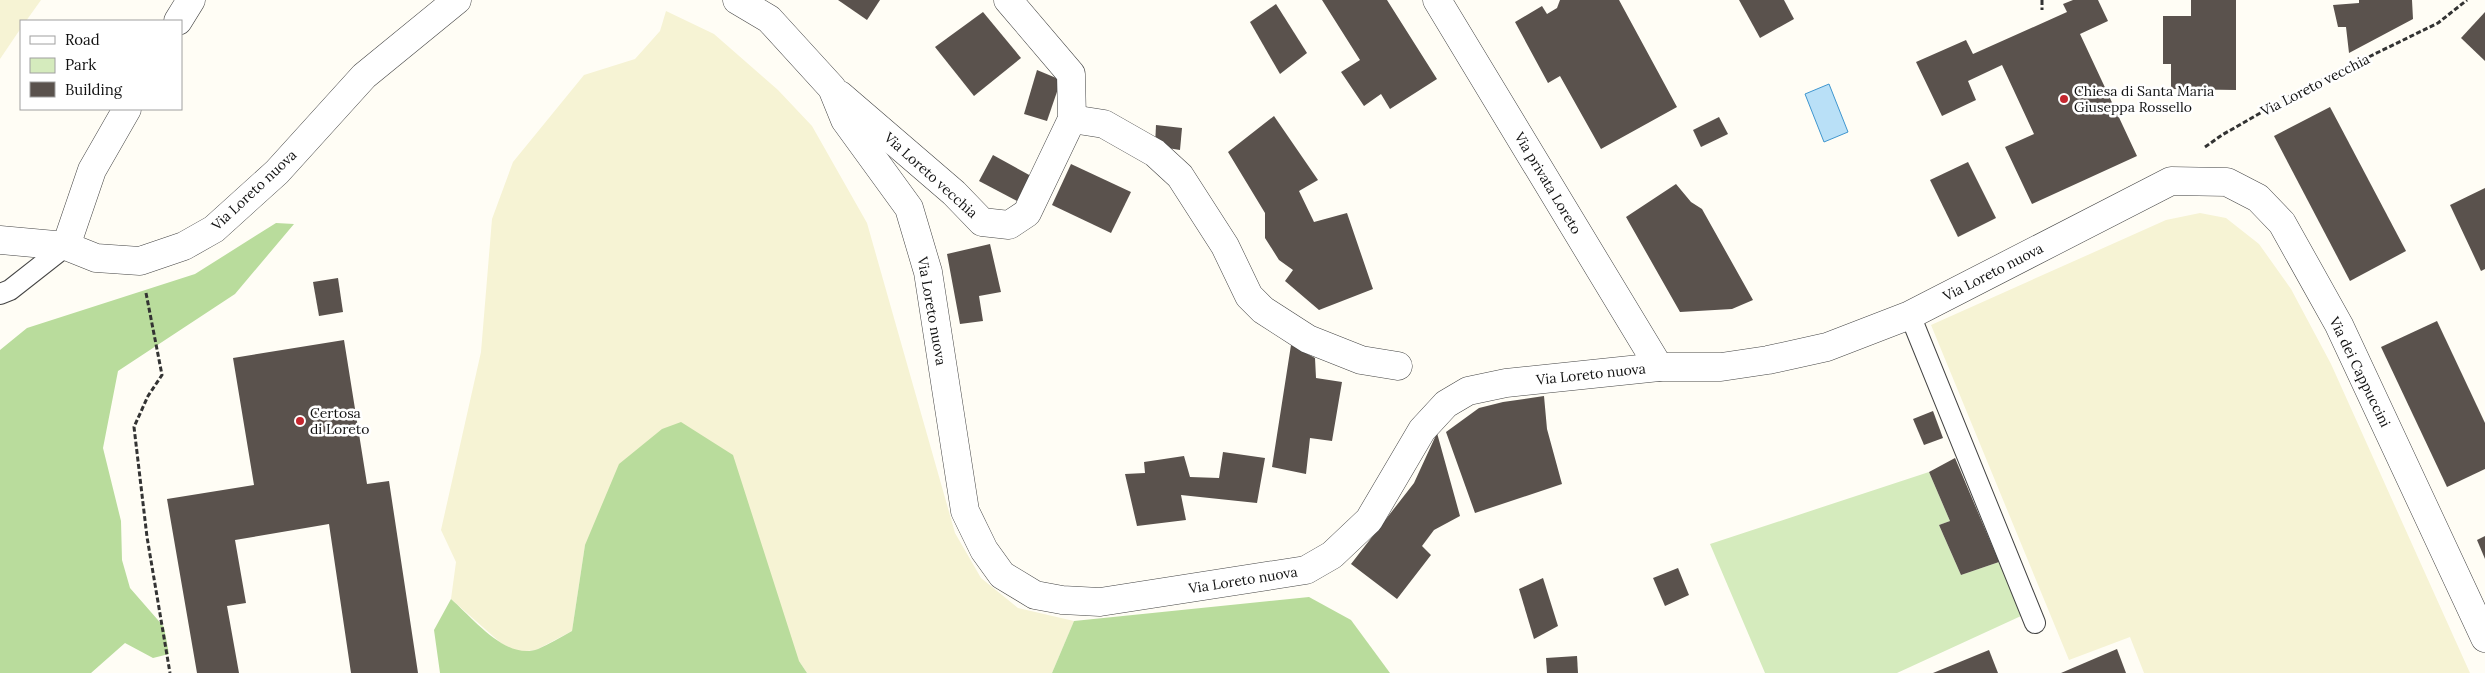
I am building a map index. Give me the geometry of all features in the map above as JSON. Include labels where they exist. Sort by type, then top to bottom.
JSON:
[{"type":"street","points":[[179,20],[192,0]]},
{"type":"street","name":"Via Loreto nuova","points":[[0,240],[66,246],[96,258],[140,261],[184,246],[214,229],[277,172],[364,76],[457,0]]},
{"type":"street","name":"Via Loreto nuova","points":[[737,0],[770,19],[832,88],[845,120],[909,208],[928,272],[966,511],[984,550],[1002,575],[1035,595],[1062,600],[1100,602],[1306,570],[1332,555],[1369,520],[1422,430],[1446,404],[1468,391],[1506,383],[1659,367],[1721,367],[1768,360],[1827,347],[1910,315],[2171,180]]},
{"type":"street","name":"Via Loreto vecchia","points":[[832,88],[954,193],[982,222],[1010,225],[1027,213],[1072,119],[1071,74],[1008,0]]},
{"type":"street","name":"Via privata Loreto","points":[[1437,0],[1659,367]]},
{"type":"street","points":[[66,246],[92,170],[127,110]]},
{"type":"street","points":[[1072,119],[1104,124],[1155,153],[1180,176],[1225,246],[1249,296],[1263,310],[1308,339],[1361,360],[1398,366]]},
{"type":"street","name":"Via dei Cappuccini","points":[[2171,180],[2227,182],[2258,198],[2282,223],[2339,325],[2485,638]]},
{"type":"lane","points":[[0,294],[10,290],[66,246]]},
{"type":"lane","points":[[1910,315],[2035,623]]},
{"type":"path","points":[[2042,0],[2042,10]]},
{"type":"path","name":"Via Loreto vecchia","points":[[2171,180],[2199,152],[2222,135],[2297,92],[2438,23],[2467,0]]},
{"type":"path","points":[[140,261],[162,375],[148,396],[134,426],[146,537],[170,673]]},
{"type":"shaded area","points":[[0,0],[41,0],[27,20],[20,20],[20,29],[0,59]]},
{"type":"shaded area","points":[[666,11],[714,34],[778,90],[812,126],[867,223],[955,533],[981,578],[1018,608],[1074,621],[1052,673],[807,673],[799,661],[585,545],[572,631],[536,650],[518,652],[502,644],[451,599],[456,562],[441,530],[481,352],[492,219],[513,162],[584,75],[635,59],[660,31]]},
{"type":"shaded area","points":[[2200,213],[2226,218],[2259,244],[2291,289],[2331,364],[2470,673],[2144,673],[2130,637],[2069,660],[1931,325],[2166,220]]},
{"type":"green space","points":[[276,223],[294,224],[235,294],[118,371],[103,448],[121,521],[122,560],[130,588],[164,627],[169,654],[153,658],[125,643],[91,673],[0,673],[0,350],[27,328],[195,274]]},
{"type":"green space","points":[[681,422],[733,455],[799,661],[807,673],[440,673],[434,630],[451,599],[491,636],[514,649],[526,651],[538,649],[572,631],[585,545],[619,464],[662,429]]},
{"type":"green space","points":[[1929,472],[1950,521],[1939,525],[1961,575],[1999,562],[2021,616],[1897,673],[1765,673],[1710,544]]},
{"type":"green space","points":[[1309,597],[1351,620],[1390,673],[1052,673],[1074,621]]},
{"type":"water","points":[[1829,84],[1848,132],[1824,142],[1805,94]]},
{"type":"building","points":[[838,0],[880,0],[867,20]]},
{"type":"building","points":[[1322,0],[1387,0],[1437,79],[1390,109],[1381,94],[1364,106],[1341,72],[1360,60]]},
{"type":"building","points":[[1560,0],[1619,0],[1677,107],[1601,149],[1560,76],[1548,83],[1515,22],[1542,6],[1547,14],[1557,8]]},
{"type":"building","points":[[1739,0],[1784,0],[1794,19],[1760,38]]},
{"type":"building","name":"Chiesa di Santa Maria Giuseppa Rossello","points":[[2073,0],[2098,0],[2108,21],[2080,34],[2137,156],[2032,204],[2005,147],[2034,134],[2002,65],[1968,81],[1976,100],[1942,116],[1916,62],[1966,40],[1973,54],[2067,12],[2063,4]]},
{"type":"building","points":[[2191,0],[2236,0],[2236,90],[2171,89],[2171,64],[2163,64],[2163,16],[2191,16]]},
{"type":"building","points":[[2359,0],[2412,0],[2413,19],[2349,53],[2346,27],[2338,27],[2333,5],[2359,3]]},
{"type":"building","points":[[1276,4],[1307,53],[1280,74],[1250,22]]},
{"type":"building","points":[[983,12],[1021,58],[974,96],[935,47]]},
{"type":"building","points":[[2485,12],[2485,61],[2461,38]]},
{"type":"building","points":[[1037,70],[1061,80],[1047,121],[1024,114]]},
{"type":"building","points":[[2330,107],[2406,251],[2350,281],[2274,136]]},
{"type":"building","points":[[1274,116],[1318,180],[1299,191],[1314,222],[1347,213],[1373,289],[1319,310],[1285,281],[1293,270],[1279,260],[1265,238],[1265,213],[1228,152]]},
{"type":"building","points":[[1719,117],[1728,134],[1701,147],[1693,130]]},
{"type":"building","points":[[1156,125],[1182,128],[1180,150],[1155,146]]},
{"type":"building","points":[[993,155],[1031,176],[1017,201],[979,181]]},
{"type":"building","points":[[1968,162],[1996,218],[1958,237],[1930,180]]},
{"type":"building","points":[[1071,164],[1131,192],[1111,233],[1052,205]]},
{"type":"building","points":[[1676,184],[1691,202],[1702,209],[1753,300],[1732,309],[1680,312],[1626,217]]},
{"type":"building","points":[[2485,188],[2485,269],[2481,271],[2450,205]]},
{"type":"building","points":[[990,244],[1001,292],[979,296],[983,321],[960,324],[947,254]]},
{"type":"building","points":[[338,278],[343,312],[319,316],[313,282]]},
{"type":"building","points":[[2437,321],[2485,423],[2485,469],[2447,487],[2381,347]]},
{"type":"building","points":[[344,340],[367,484],[389,481],[418,673],[351,673],[329,524],[235,540],[246,603],[227,606],[239,673],[197,673],[167,499],[254,485],[233,358]]},
{"type":"building","points":[[1291,345],[1315,358],[1316,378],[1342,382],[1332,441],[1310,438],[1306,474],[1272,467]]},
{"type":"building","points":[[1544,396],[1547,429],[1562,484],[1475,513],[1446,432],[1479,408],[1503,402]]},
{"type":"building","points":[[1933,411],[1943,438],[1924,445],[1913,419]]},
{"type":"building","points":[[1437,433],[1460,516],[1434,530],[1422,546],[1431,555],[1397,599],[1351,564],[1414,483]]},
{"type":"building","points":[[1223,452],[1265,458],[1257,503],[1181,495],[1186,520],[1137,526],[1125,474],[1145,473],[1144,462],[1184,456],[1190,477],[1219,478]]},
{"type":"building","points":[[1955,458],[1999,562],[1961,575],[1939,525],[1950,521],[1929,472]]},
{"type":"building","points":[[2485,536],[2485,559],[2477,540]]},
{"type":"building","points":[[1678,568],[1689,595],[1665,606],[1653,578]]},
{"type":"building","points":[[1543,578],[1558,626],[1534,639],[1519,589]]},
{"type":"building","points":[[2117,649],[2126,673],[2061,673]]},
{"type":"building","points":[[1989,650],[1998,673],[1933,673]]},
{"type":"building","points":[[1577,656],[1578,673],[1547,673],[1546,658]]},
{"type":"place","name":"Chiesa di Santa Maria Giuseppa Rossello","points":[[2064,99]]},
{"type":"place","name":"Certosa di Loreto","points":[[300,421]]}]
